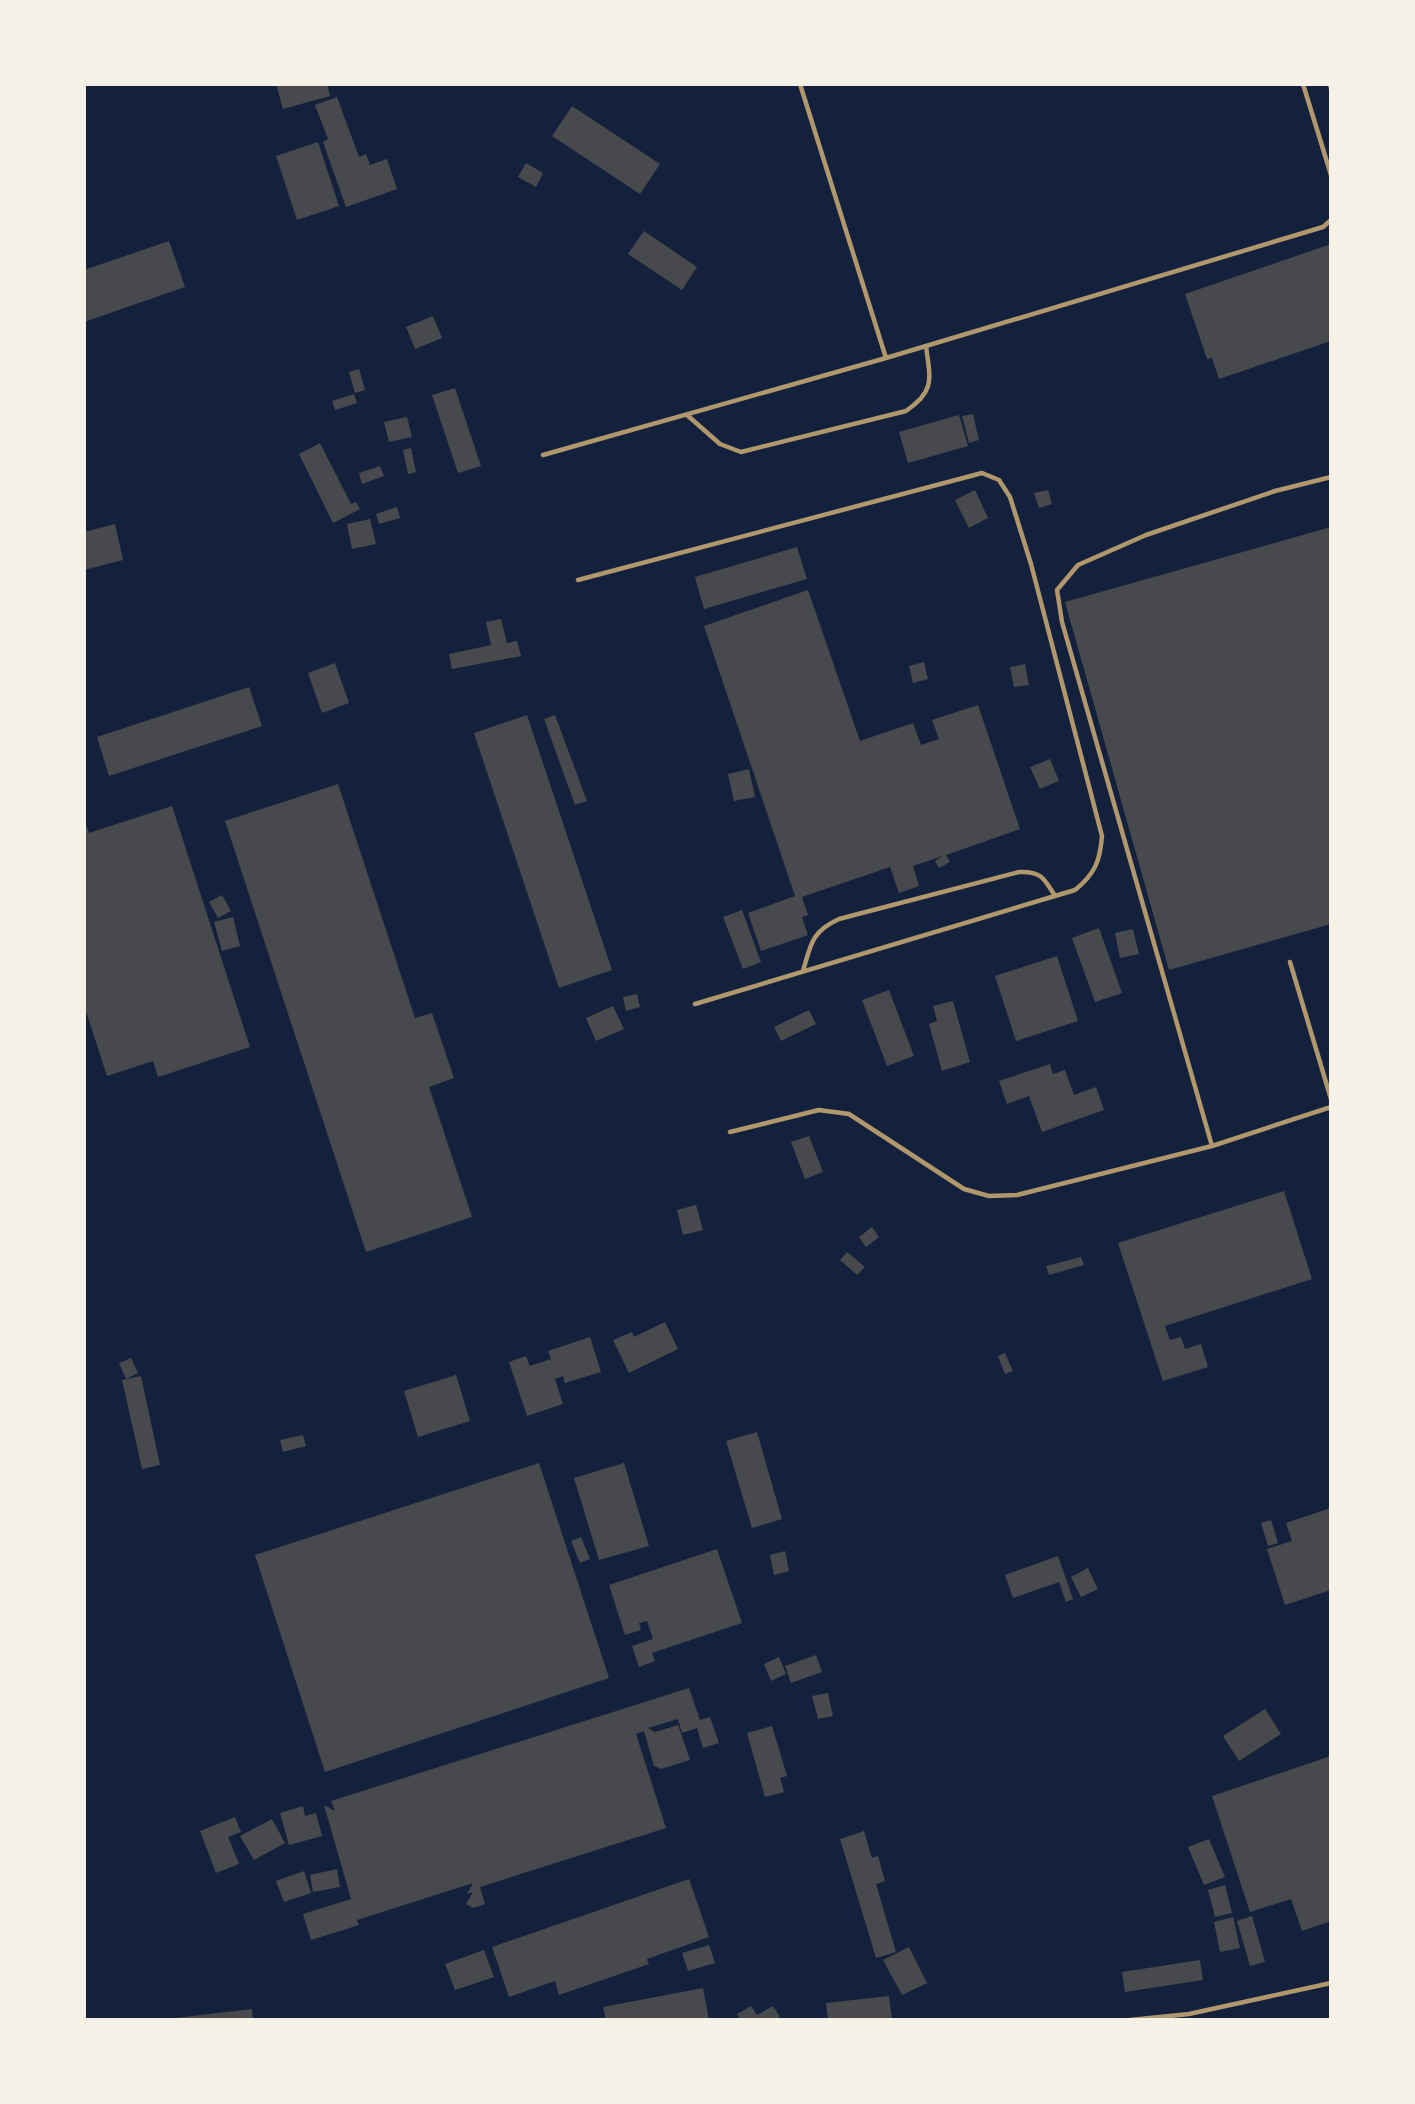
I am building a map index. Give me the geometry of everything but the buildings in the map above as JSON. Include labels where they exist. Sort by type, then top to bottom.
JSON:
[{"type":"lane","points":[[800,84],[886,358]]},
{"type":"lane","points":[[1303,84],[1331,175]]},
{"type":"lane","points":[[543,456],[886,358],[1323,227],[1331,220]]},
{"type":"lane","points":[[687,415],[720,444],[741,452],[906,411],[923,400],[931,384],[926,346]]},
{"type":"lane","points":[[578,580],[982,473],[999,480],[1010,497],[1031,564],[1102,836],[1100,861],[1089,879],[1075,890],[695,1004]]},
{"type":"lane","points":[[1212,1146],[1062,622],[1057,590],[1078,565],[1146,535],[1275,491],[1331,477]]},
{"type":"lane","points":[[803,971],[814,936],[823,926],[839,919],[1019,872],[1033,871],[1043,875],[1055,896]]},
{"type":"lane","points":[[1290,962],[1331,1099]]},
{"type":"lane","points":[[730,1132],[820,1110],[849,1114],[964,1189],[989,1196],[1017,1195],[1212,1146],[1331,1107]]},
{"type":"lane","points":[[1130,2020],[1190,2017],[1331,1983]]},
{"type":"railway","points":[[1330,84],[1331,88]]}]
